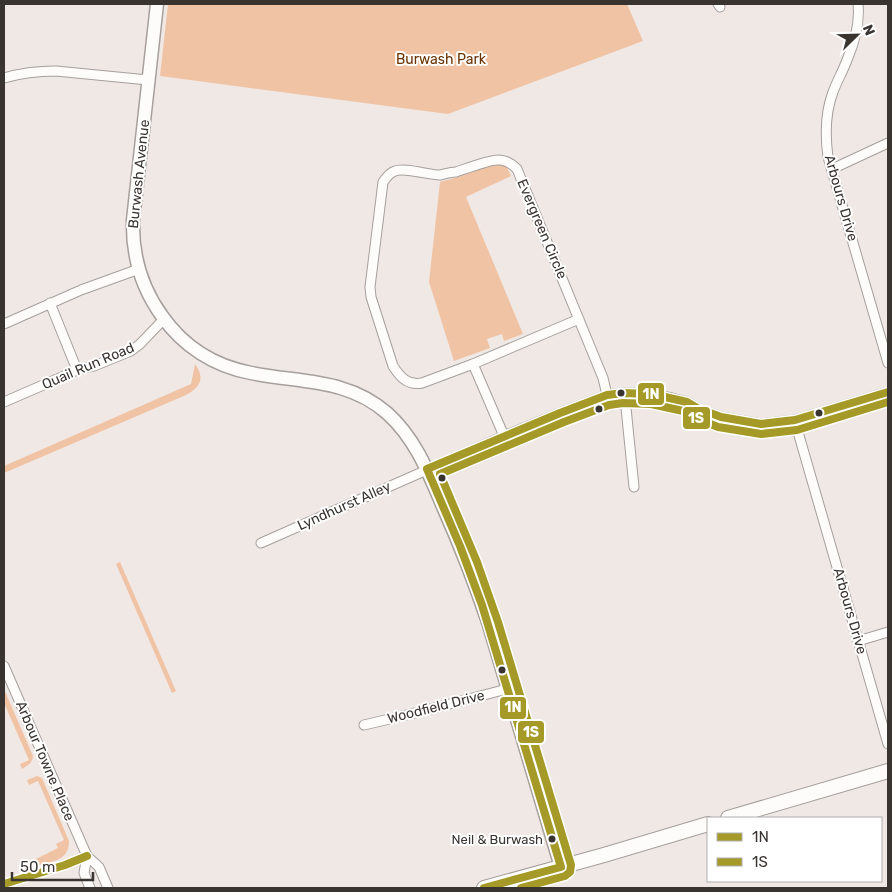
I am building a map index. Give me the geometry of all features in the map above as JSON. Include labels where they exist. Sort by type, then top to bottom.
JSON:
[{"type":"main road","points":[[731,817],[888,771]]},
{"type":"main road","points":[[484,888],[707,824]]},
{"type":"street","name":"Burwash Avenue","points":[[157,4],[132,220],[135,254],[144,284],[164,319],[187,344],[203,355],[221,364],[251,373],[322,383],[341,388],[366,399],[386,412],[409,437],[427,469],[475,583],[561,867]]},
{"type":"street","name":"Arbours Drive","points":[[858,4],[857,25],[853,43],[832,94],[827,114],[826,145],[888,363]]},
{"type":"street","points":[[4,78],[23,73],[49,71],[148,80]]},
{"type":"street","points":[[832,169],[888,143]]},
{"type":"street","name":"Evergreen Circle","points":[[579,319],[472,364],[416,384],[406,381],[393,366],[371,297],[370,287],[383,182],[395,171],[401,170],[440,175],[497,159],[512,164],[517,169],[579,319],[603,378],[607,395]]},
{"type":"street","points":[[4,324],[81,290],[139,269]]},
{"type":"street","points":[[50,303],[77,370]]},
{"type":"street","name":"Quail Run Road","points":[[4,402],[77,370],[94,366],[131,351],[164,319]]},
{"type":"street","points":[[472,364],[504,436]]},
{"type":"street","name":"Lyndhurst Alley","points":[[261,542],[504,436],[607,395],[623,393],[652,394],[687,402],[721,417],[761,424],[795,420],[888,392]]},
{"type":"street","points":[[623,393],[634,487]]},
{"type":"street","name":"Arbours Drive","points":[[795,420],[888,744]]},
{"type":"street","points":[[858,641],[888,632]]},
{"type":"street","name":"Arbour Towne Place","points":[[4,666],[87,856],[99,867],[108,888]]},
{"type":"street","name":"Woodfield Drive","points":[[364,725],[508,689]]},
{"type":"street","name":"Arbour Towne Place","points":[[87,856],[84,874],[90,888]]},
{"type":"green space","name":"Burwash Park","points":[[168,4],[627,4],[643,41],[448,114],[160,76]]},
{"type":"green space","points":[[497,163],[506,165],[511,176],[466,197],[523,334],[504,341],[502,334],[487,339],[490,348],[454,361],[429,282],[440,182]]},
{"type":"green space","points":[[195,364],[200,374],[200,382],[195,389],[186,395],[4,473],[4,466],[191,384]]},
{"type":"green space","points":[[120,562],[176,691],[172,693],[116,564]]},
{"type":"green space","points":[[4,689],[33,756],[31,763],[22,769],[20,764],[29,760],[4,703]]},
{"type":"green space","points":[[37,776],[42,778],[69,841],[66,853],[58,860],[35,866],[32,864],[32,861],[58,848],[56,844],[64,840],[38,781],[29,785],[27,780]]},
{"type":"transit line","name":"1N","points":[[484,888],[561,867],[482,605],[460,546],[427,469],[607,395],[623,393],[652,394],[687,402],[721,417],[761,424],[795,420],[888,392]]},
{"type":"transit line","name":"1S","points":[[521,888],[565,876],[570,872],[571,865],[498,622],[477,562],[440,474],[609,405],[623,403],[651,404],[683,411],[718,427],[761,434],[797,430],[888,402]]},
{"type":"transit line","name":"1N","points":[[4,884],[87,856]]},
{"type":"place","name":"Neil & Burwash","points":[[552,839]]}]
